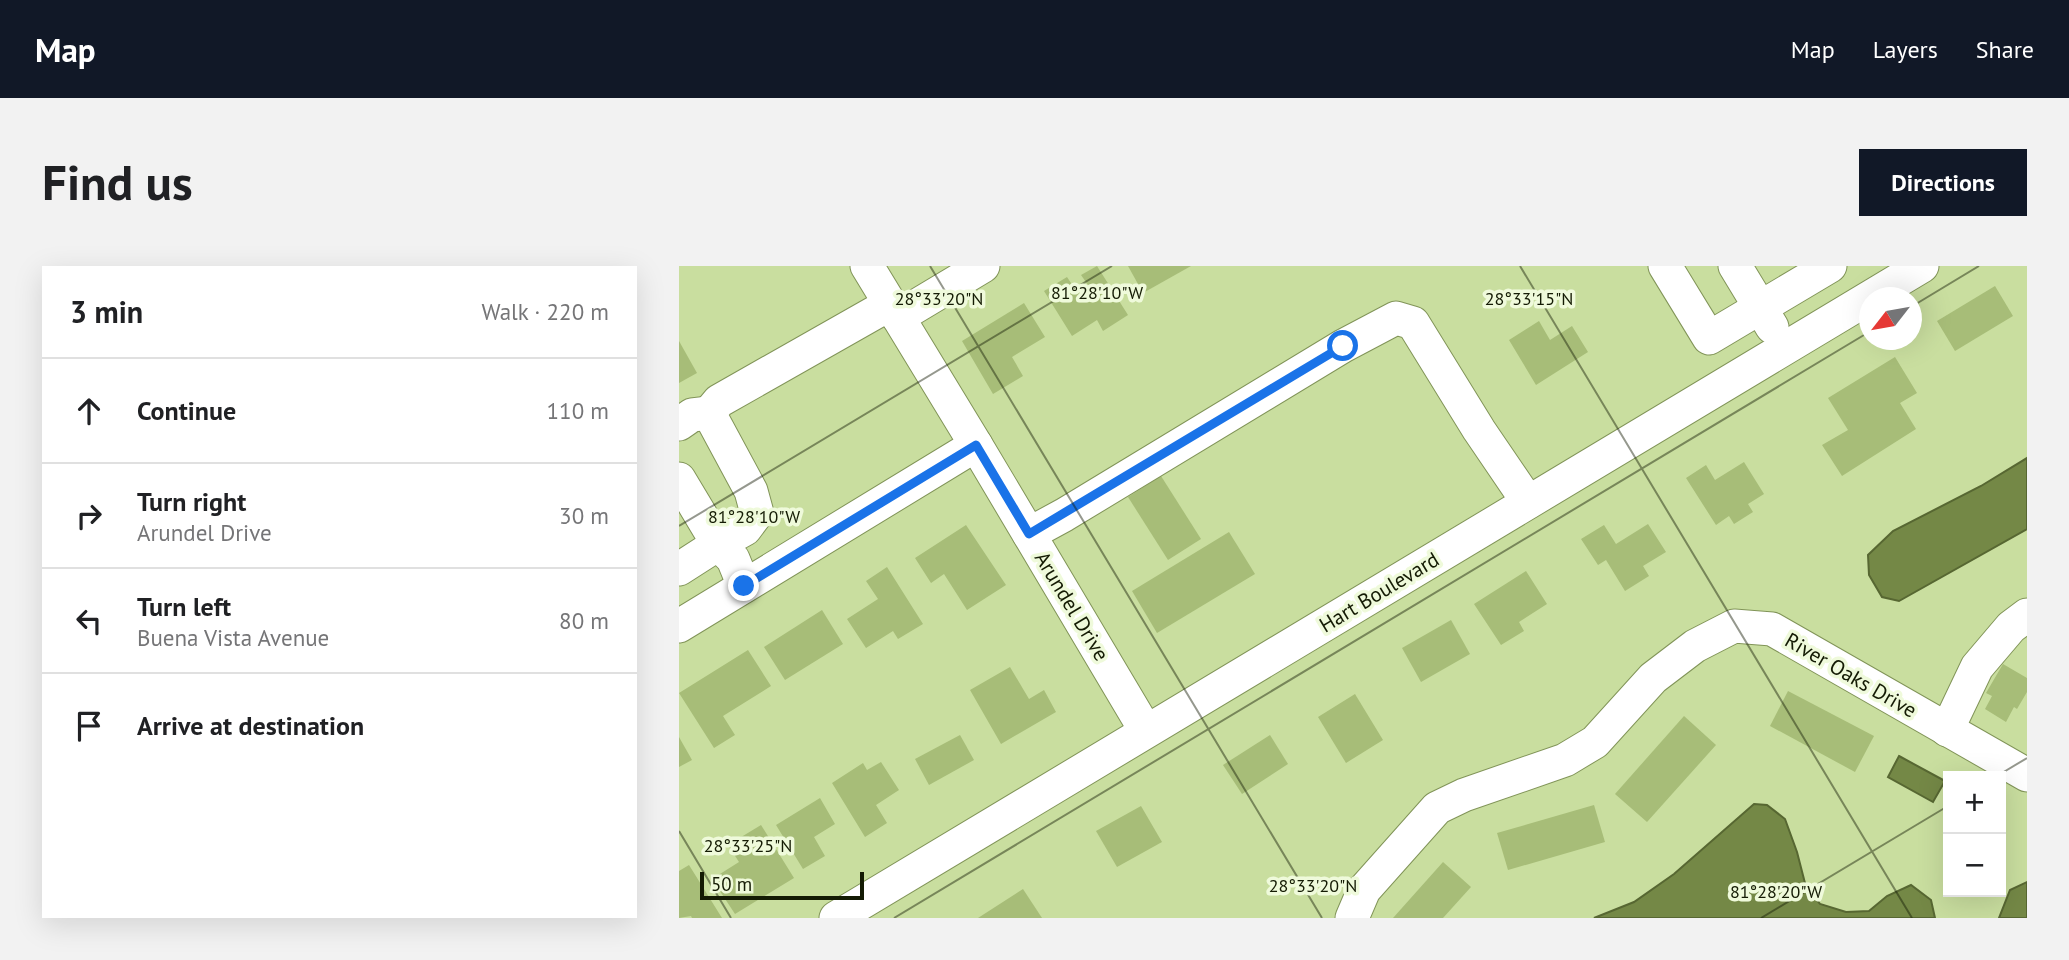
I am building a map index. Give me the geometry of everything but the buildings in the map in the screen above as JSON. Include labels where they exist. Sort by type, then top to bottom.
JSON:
[{"type":"street","name":"Arundel Drive","points":[[866,266],[1146,731]]},
{"type":"street","points":[[679,569],[745,529],[757,513],[751,491],[694,419],[719,401],[983,266]]},
{"type":"street","points":[[1665,266],[1709,338],[1830,266]]},
{"type":"street","points":[[1735,266],[1785,348]]},
{"type":"street","name":"Hart Boulevard","points":[[836,918],[1922,266]]},
{"type":"street","points":[[1029,534],[1343,346],[1396,318],[1413,323],[1479,430],[1528,502]]},
{"type":"street","points":[[679,626],[976,445]]},
{"type":"street","points":[[679,479],[718,544],[733,559],[744,586]]},
{"type":"street","points":[[1947,730],[1977,667],[2011,628],[2027,615]]},
{"type":"street","name":"River Oaks Drive","points":[[1352,918],[1364,890],[1437,808],[1464,795],[1565,760],[1595,742],[1653,678],[1695,646],[1734,626],[1772,629],[2027,775]]},
{"type":"shaded area","points":[[2027,458],[2027,529],[1899,601],[1882,597],[1869,575],[1868,555],[1893,531],[1981,486]]},
{"type":"shaded area","points":[[1899,756],[1943,780],[1943,784],[1933,802],[1888,777]]},
{"type":"shaded area","points":[[1754,804],[1767,805],[1785,819],[1806,887],[1820,904],[1846,912],[1869,911],[1887,896],[1911,885],[1931,900],[1935,918],[1594,918],[1634,902],[1674,874]]},
{"type":"shaded area","points":[[2027,882],[2027,918],[1999,918],[2010,890]]},
{"type":"route","points":[[744,586],[976,445],[1029,534],[1343,346]]}]
